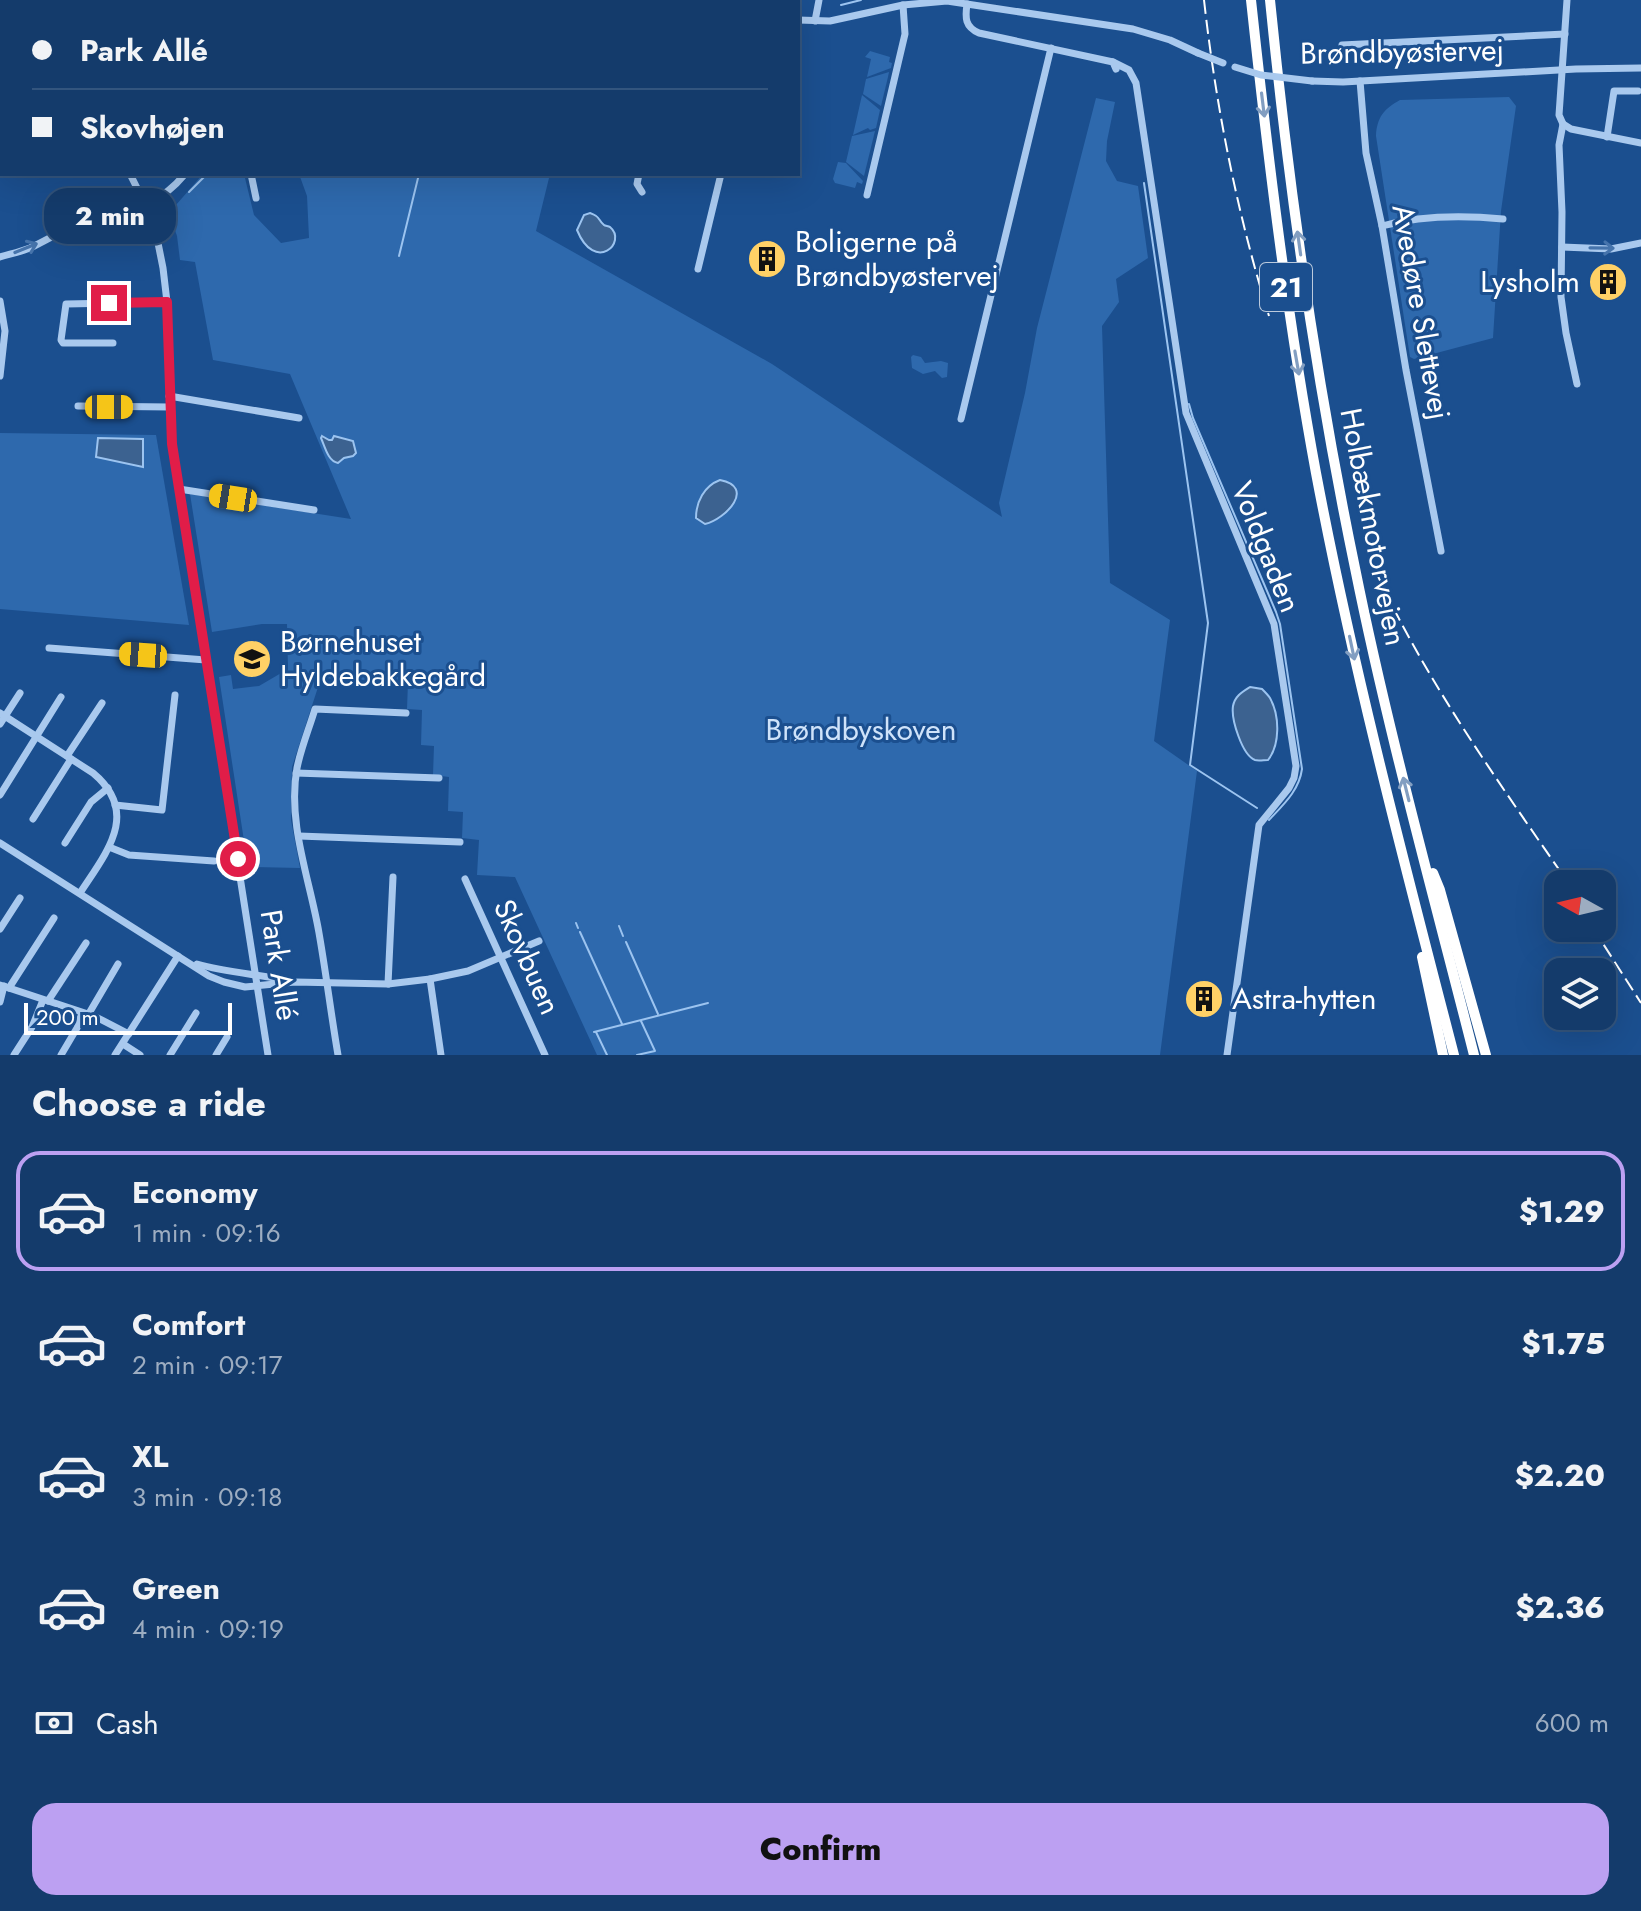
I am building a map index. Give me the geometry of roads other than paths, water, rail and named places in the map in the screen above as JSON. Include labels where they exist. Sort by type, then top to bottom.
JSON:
[{"type":"highway","name":"Holbækmotorvejen","points":[[1251,0],[1278,232],[1316,472],[1366,713],[1454,1055]]},
{"type":"highway","name":"Holbækmotorvejen","points":[[1270,0],[1296,225],[1335,468],[1386,709],[1474,1055]]},
{"type":"highway","points":[[1419,838],[1440,890],[1486,1055]]},
{"type":"highway","points":[[1413,895],[1420,946],[1443,1055]]},
{"type":"street","points":[[815,21],[819,0]]},
{"type":"street","points":[[1567,0],[1559,115],[1563,124],[1571,129],[1641,143]]},
{"type":"street","name":"Brøndbyøstervej","points":[[800,20],[847,18],[903,5],[947,1],[1133,29],[1170,40],[1235,67],[1274,77],[1312,81],[1641,68]]},
{"type":"street","points":[[961,419],[1051,48],[974,31],[966,21],[967,4]]},
{"type":"street","points":[[867,195],[905,34],[903,5]]},
{"type":"street","points":[[1342,45],[1565,34]]},
{"type":"street","name":"Voldgaden","points":[[1051,48],[1129,70],[1136,83],[1186,413],[1274,624],[1296,766],[1289,788],[1259,825],[1227,1055]]},
{"type":"street","name":"Avedøre Slettevej","points":[[1360,81],[1366,153],[1441,551]]},
{"type":"street","points":[[1607,137],[1614,91],[1638,91]]},
{"type":"street","points":[[1563,124],[1559,145],[1561,297],[1577,384]]},
{"type":"street","name":"Park Allé","points":[[131,176],[146,206],[163,268],[172,444],[268,1055]]},
{"type":"street","points":[[0,257],[30,248],[78,225],[146,206],[170,190],[183,176]]},
{"type":"street","points":[[251,176],[256,198]]},
{"type":"street","points":[[639,176],[637,184],[642,192]]},
{"type":"street","points":[[698,269],[721,176]]},
{"type":"street","points":[[1382,226],[1409,219],[1438,217],[1503,219]]},
{"type":"street","points":[[1562,247],[1611,249],[1641,243]]},
{"type":"street","points":[[0,301],[5,331],[0,376]]},
{"type":"street","points":[[113,343],[63,343],[66,304],[167,302]]},
{"type":"street","points":[[169,396],[299,418]]},
{"type":"street","points":[[78,406],[170,407]]},
{"type":"street","points":[[179,489],[314,510]]},
{"type":"street","points":[[49,648],[206,660]]},
{"type":"street","points":[[20,693],[2,718],[93,773],[108,788],[115,805],[116,831],[80,893]]},
{"type":"street","points":[[115,805],[162,810],[175,695]]},
{"type":"street","points":[[0,795],[61,697]]},
{"type":"street","points":[[33,819],[102,703]]},
{"type":"street","points":[[338,1055],[319,932],[299,836],[295,803],[296,773],[315,709],[406,713]]},
{"type":"street","points":[[296,773],[439,778]]},
{"type":"street","points":[[65,843],[91,802],[108,788]]},
{"type":"street","points":[[299,836],[460,842]]},
{"type":"street","points":[[0,843],[209,976],[245,987],[295,982],[388,984],[430,979],[468,971],[539,941]]},
{"type":"street","points":[[109,847],[129,855],[214,861]]},
{"type":"street","points":[[388,984],[393,877]]},
{"type":"street","name":"Skovbuen","points":[[465,879],[545,1055]]},
{"type":"street","points":[[0,929],[20,898]]},
{"type":"street","points":[[0,1002],[5,986],[54,918]]},
{"type":"street","points":[[14,1055],[46,1000],[86,943]]},
{"type":"street","points":[[115,1055],[178,956]]},
{"type":"street","points":[[187,961],[224,972],[256,974],[295,982]]},
{"type":"street","points":[[61,1055],[118,964]]},
{"type":"street","points":[[430,979],[441,1055]]},
{"type":"street","points":[[5,986],[85,1014],[129,1034]]},
{"type":"street","points":[[170,1055],[196,1013]]},
{"type":"street","points":[[216,1055],[227,1037]]},
{"type":"street","points":[[123,1044],[140,1055]]},
{"type":"waterway","points":[[841,5],[861,0]]},
{"type":"waterway","points":[[189,192],[205,176]]},
{"type":"waterway","points":[[399,256],[419,176]]},
{"type":"waterway","points":[[1144,183],[1208,623],[1190,765],[1257,808]]},
{"type":"waterway","points":[[1189,404],[1280,624],[1302,769],[1294,791],[1269,820]]},
{"type":"waterway","points":[[576,923],[578,928]]},
{"type":"waterway","points":[[619,926],[623,936]]},
{"type":"waterway","points":[[580,932],[622,1024]]},
{"type":"waterway","points":[[626,942],[658,1014]]},
{"type":"waterway","points":[[594,1032],[708,1003]]},
{"type":"waterway","points":[[637,1055],[655,1051],[641,1021]]},
{"type":"waterway","points":[[596,1032],[607,1055]]},
{"type":"railway","points":[[1204,0],[1229,160],[1269,316]]},
{"type":"railway","points":[[1376,572],[1441,693],[1559,870]]},
{"type":"railway","points":[[1602,942],[1641,1003]]},
{"type":"place","name":"Boligerne på Brøndbyøstervej","points":[[767,259]]},
{"type":"place","name":"Lysholm","points":[[1608,282]]},
{"type":"place","name":"Børnehuset Hyldebakkegård","points":[[252,659]]},
{"type":"place","name":"Astra-hytten","points":[[1204,999]]},
{"type":"park label","name":"Brøndbyskoven","points":[[861,730]]}]
